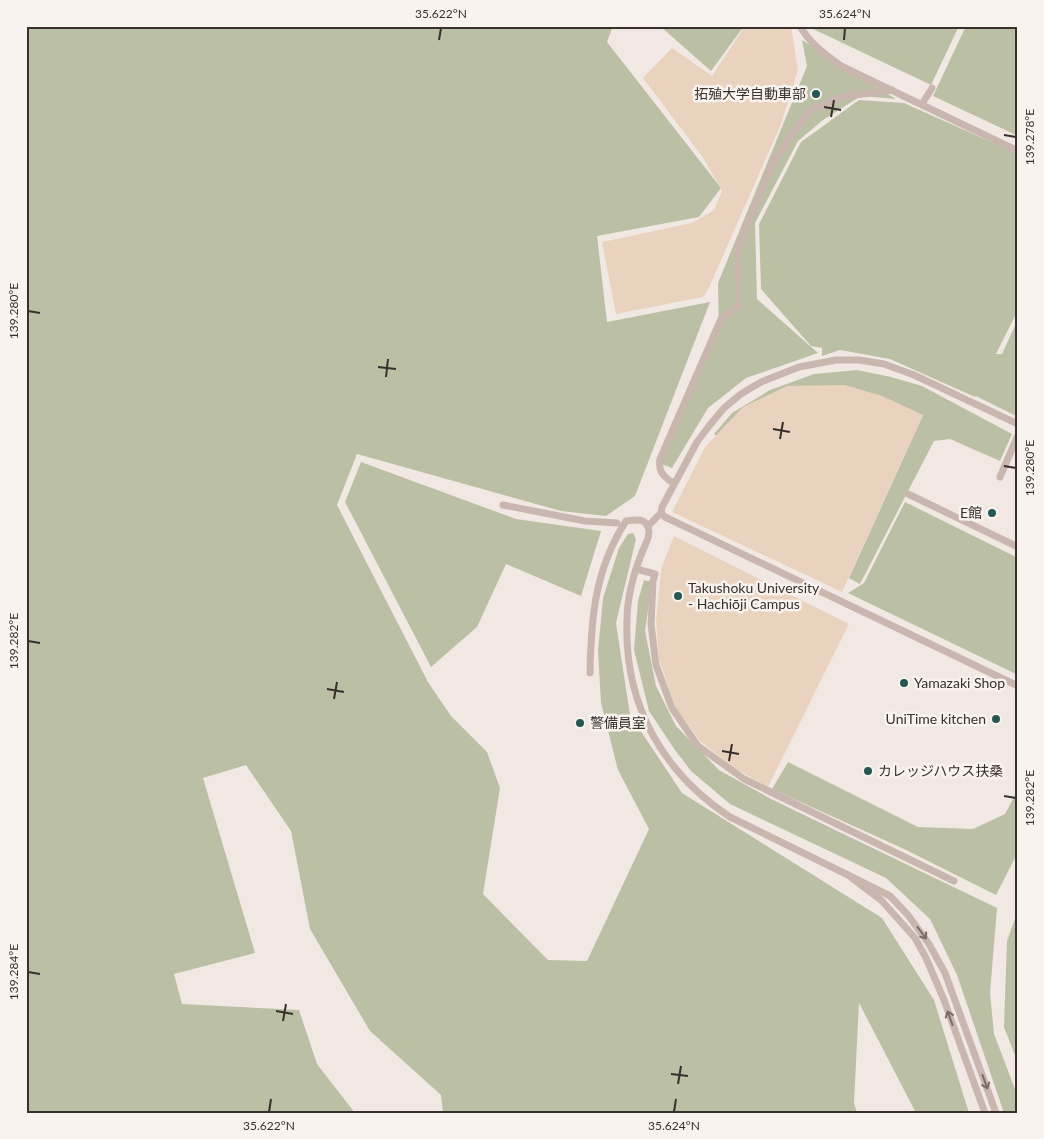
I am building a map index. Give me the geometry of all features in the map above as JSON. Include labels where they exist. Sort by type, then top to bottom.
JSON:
[{"type":"lane","points":[[800,26],[816,48],[841,66],[1018,151]]},
{"type":"lane","points":[[922,104],[932,88]]},
{"type":"lane","points":[[674,484],[662,474],[659,466],[660,459],[720,319],[738,305],[738,247],[775,159],[809,111],[841,97],[892,90]]},
{"type":"lane","points":[[648,526],[661,513],[662,507],[697,442],[714,420],[736,399],[761,382],[799,367],[836,360],[859,360],[884,364],[914,375],[1018,424]]},
{"type":"lane","points":[[1000,477],[1018,435]]},
{"type":"lane","points":[[908,494],[1018,547]]},
{"type":"lane","points":[[503,505],[586,521],[617,523]]},
{"type":"lane","points":[[661,513],[664,517],[1018,686]]},
{"type":"lane","points":[[590,673],[593,611],[604,567],[614,542],[626,521],[635,519],[643,521],[648,526],[649,535],[638,561],[630,594],[627,620],[627,651],[636,694],[653,736],[680,774],[715,807],[730,817],[890,896],[908,915],[929,944],[945,973],[996,1113]]},
{"type":"lane","points":[[636,570],[655,574],[653,580],[651,624],[656,665],[672,708],[698,746],[744,779],[954,881]]},
{"type":"lane","points":[[848,876],[882,901],[914,938],[926,958],[944,1000],[985,1113]]},
{"type":"green space","points":[[26,26],[613,26],[607,42],[721,188],[699,217],[597,236],[607,322],[710,302],[635,496],[606,516],[561,511],[357,454],[337,505],[428,682],[451,716],[487,752],[500,788],[483,894],[548,960],[587,961],[649,829],[618,770],[601,703],[598,651],[603,598],[619,548],[628,534],[633,533],[636,539],[616,623],[630,715],[682,793],[882,918],[934,1000],[969,1113],[916,1113],[859,1003],[854,1103],[857,1113],[443,1113],[441,1095],[370,1031],[310,929],[291,831],[246,765],[203,778],[255,953],[174,974],[182,1004],[299,1010],[317,1064],[355,1113],[26,1113]]},
{"type":"green space","points":[[660,26],[744,26],[711,71]]},
{"type":"green space","points":[[810,26],[959,26],[931,85]]},
{"type":"green space","points":[[966,26],[1018,26],[1018,136],[933,96]]},
{"type":"green space","points":[[802,40],[896,99],[861,96],[823,120],[798,141],[755,223],[757,299],[818,353],[746,378],[708,408],[672,468],[656,462],[719,332],[718,283],[807,66]]},
{"type":"green space","points":[[859,100],[904,103],[1018,154],[1018,310],[996,354],[1002,354],[1018,319],[1018,417],[976,396],[890,359],[840,350],[822,356],[822,348],[811,346],[761,289],[759,224],[801,142]]},
{"type":"green space","points":[[857,370],[922,386],[1012,434],[1000,461],[950,439],[934,441],[860,584],[849,578],[923,415],[721,440],[714,434],[732,413],[770,390],[814,374]]},
{"type":"green space","points":[[361,462],[516,519],[601,531],[581,596],[506,564],[477,627],[431,667],[345,502]]},
{"type":"green space","points":[[905,502],[1018,558],[1018,675],[848,593],[864,583]]},
{"type":"green space","points":[[644,580],[652,582],[645,631],[656,686],[676,726],[719,770],[771,799],[997,908],[990,993],[994,1034],[1018,1097],[1018,1113],[1004,1113],[957,975],[930,919],[886,878],[730,804],[691,771],[675,750],[649,711],[634,650],[638,601]]},
{"type":"green space","points":[[788,762],[918,827],[973,829],[1005,814],[1018,790],[1018,852],[996,895],[904,849],[772,789]]},
{"type":"green space","points":[[1018,910],[1018,1063],[1004,1027],[1007,941]]},
{"type":"sand","points":[[745,26],[791,26],[798,70],[781,124],[708,290],[703,297],[616,314],[602,242],[692,223],[714,210],[722,191],[704,159],[643,78],[672,48],[712,76]]},
{"type":"sand","points":[[845,385],[882,396],[923,415],[842,592],[672,512],[705,447],[743,407],[787,386]]},
{"type":"sand","points":[[674,536],[849,624],[768,787],[734,768],[700,741],[676,708],[659,660],[656,622],[661,569]]},
{"type":"place","name":"拓殖大学自動車部","points":[[816,94]]},
{"type":"place","name":"E館","points":[[992,513]]},
{"type":"place","name":"Takushoku University - Hachiōji Campus","points":[[678,596]]},
{"type":"place","name":"Yamazaki Shop","points":[[904,683]]},
{"type":"place","name":"UniTime kitchen","points":[[996,719]]},
{"type":"place","name":"警備員室","points":[[580,723]]},
{"type":"place","name":"カレッジハウス扶桑","points":[[868,771]]}]
